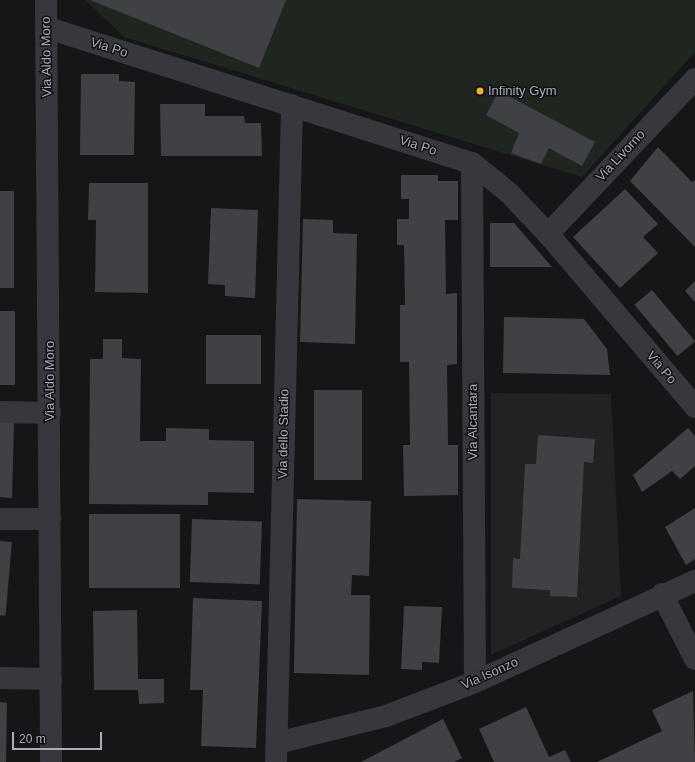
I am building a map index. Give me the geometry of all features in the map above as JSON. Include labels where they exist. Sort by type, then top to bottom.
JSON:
[{"type":"street","name":"Via Aldo Moro","points":[[46,0],[48,28],[51,762]]},
{"type":"street","name":"Via Po","points":[[48,28],[472,163],[509,193],[548,234],[695,407]]},
{"type":"street","name":"Via Livorno","points":[[548,234],[695,79]]},
{"type":"street","name":"Via dello Stadio","points":[[277,753],[292,106]]},
{"type":"street","name":"Via Alcantara","points":[[472,163],[475,682]]},
{"type":"street","points":[[0,412],[50,413]]},
{"type":"street","points":[[0,519],[50,519]]},
{"type":"street","name":"Via Isonzo","points":[[277,753],[386,716],[475,682],[662,594],[695,581]]},
{"type":"street","points":[[662,594],[695,659]]},
{"type":"street","points":[[0,678],[51,679]]},
{"type":"shaded area","name":"Infinity Gym","points":[[85,0],[695,0],[695,52],[582,177],[124,37]]},
{"type":"shaded area","points":[[491,393],[611,394],[621,596],[491,655]]},
{"type":"building","points":[[90,0],[286,0],[259,68]]},
{"type":"building","points":[[81,74],[119,74],[119,81],[135,82],[134,155],[80,155]]},
{"type":"building","points":[[499,91],[595,142],[582,166],[549,148],[541,164],[511,153],[519,133],[486,115]]},
{"type":"building","points":[[160,104],[205,104],[205,116],[244,116],[245,123],[261,123],[262,156],[161,156]]},
{"type":"building","points":[[658,147],[692,182],[695,180],[695,247],[630,181]]},
{"type":"building","points":[[401,175],[438,175],[438,181],[458,181],[458,220],[445,220],[446,294],[457,293],[457,364],[447,365],[448,445],[458,445],[458,495],[404,496],[403,445],[410,445],[409,362],[400,362],[400,305],[405,305],[404,245],[397,245],[397,219],[409,219],[409,199],[401,199]]},
{"type":"building","points":[[89,183],[148,183],[148,293],[95,292],[96,220],[88,220]]},
{"type":"building","points":[[625,189],[658,224],[643,237],[658,253],[620,288],[573,237]]},
{"type":"building","points":[[0,191],[14,191],[14,288],[0,288]]},
{"type":"building","points":[[211,208],[258,210],[255,298],[225,296],[225,285],[208,284]]},
{"type":"building","points":[[303,219],[333,220],[333,233],[357,234],[355,344],[300,342]]},
{"type":"building","points":[[490,223],[514,223],[552,267],[490,267]]},
{"type":"building","points":[[695,281],[695,302],[685,291]]},
{"type":"building","points":[[652,290],[695,341],[677,356],[634,305]]},
{"type":"building","points":[[0,311],[15,311],[15,385],[0,385]]},
{"type":"building","points":[[504,317],[584,319],[607,349],[610,375],[503,373]]},
{"type":"building","points":[[206,335],[261,335],[261,384],[206,384]]},
{"type":"building","points":[[103,339],[122,339],[122,358],[141,359],[140,441],[166,441],[166,428],[209,429],[209,440],[254,441],[254,493],[208,492],[208,505],[89,504],[90,359],[103,359]]},
{"type":"building","points":[[314,390],[362,390],[362,480],[314,480]]},
{"type":"building","points":[[0,423],[14,423],[12,498],[0,497]]},
{"type":"building","points":[[688,428],[695,436],[695,466],[680,479],[672,471],[642,492],[633,475]]},
{"type":"building","points":[[538,435],[595,439],[593,463],[584,462],[577,597],[550,596],[550,590],[512,588],[513,558],[520,559],[525,464],[536,464]]},
{"type":"building","points":[[297,499],[371,501],[369,576],[352,575],[351,595],[370,595],[369,675],[294,673]]},
{"type":"building","points":[[695,508],[695,559],[686,565],[665,527]]},
{"type":"building","points":[[89,514],[180,514],[180,588],[89,588]]},
{"type":"building","points":[[192,519],[262,521],[260,584],[190,582]]},
{"type":"building","points":[[0,541],[12,542],[6,616],[0,615]]},
{"type":"building","points":[[193,598],[262,601],[256,748],[201,746],[203,690],[190,690]]},
{"type":"building","points":[[404,606],[442,607],[439,663],[422,662],[422,670],[401,669]]},
{"type":"building","points":[[137,610],[138,679],[164,679],[164,703],[139,704],[138,690],[94,690],[93,611]]},
{"type":"building","points":[[693,691],[695,762],[597,762],[662,731],[652,710]]},
{"type":"building","points":[[0,702],[7,703],[6,762],[0,762]]},
{"type":"building","points":[[526,707],[549,757],[565,750],[571,762],[494,762],[479,729]]},
{"type":"building","points":[[443,719],[462,758],[454,762],[361,762]]},
{"type":"place","name":"Infinity Gym","points":[[480,91]]}]
